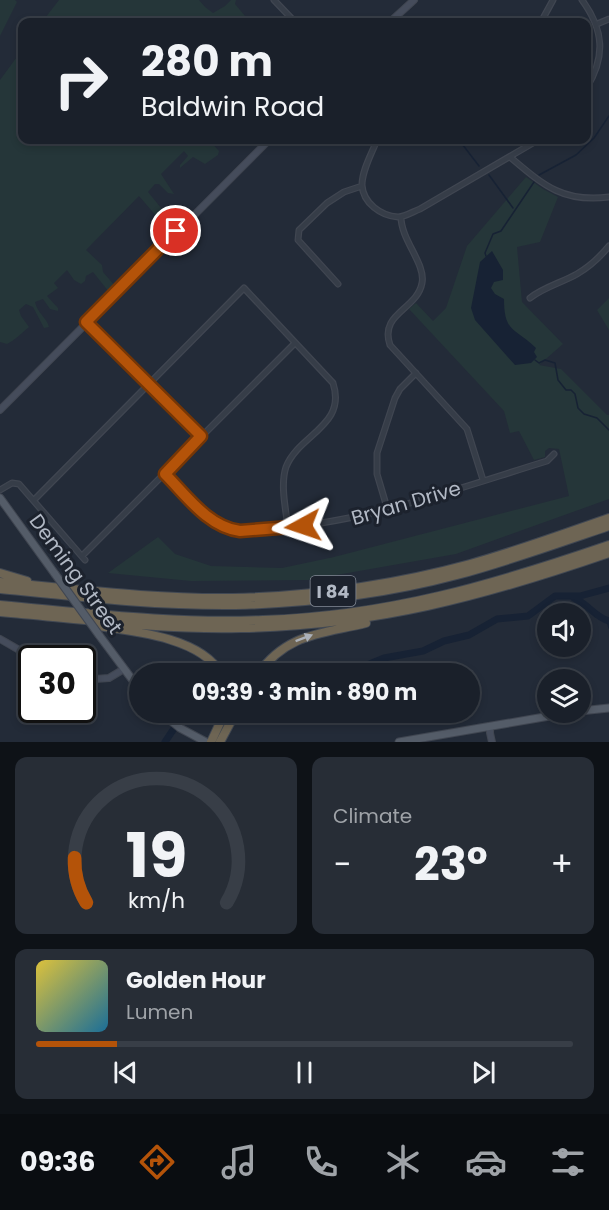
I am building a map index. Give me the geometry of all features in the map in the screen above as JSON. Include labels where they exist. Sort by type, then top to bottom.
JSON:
[{"type":"highway","name":"I 84","points":[[0,582],[152,596],[213,598],[337,590],[399,580],[457,567],[521,549],[609,518]]},
{"type":"highway","points":[[0,589],[132,602],[196,605],[318,600],[392,589],[454,576],[523,556],[609,526]]},
{"type":"highway","points":[[0,605],[191,621],[257,621],[326,616],[398,606],[471,590],[529,573],[609,545]]},
{"type":"highway","name":"I 84","points":[[0,612],[173,627],[240,628],[320,624],[418,609],[500,589],[609,552]]},
{"type":"highway","points":[[0,573],[47,586]]},
{"type":"highway","points":[[268,663],[279,652],[303,637],[418,609]]},
{"type":"highway","points":[[62,618],[188,645],[209,658],[212,663]]},
{"type":"highway","points":[[211,742],[220,723]]},
{"type":"highway","points":[[220,742],[230,723]]},
{"type":"main road","points":[[394,18],[414,0]]},
{"type":"main road","points":[[0,410],[265,144]]},
{"type":"main road","name":"Deming Street","points":[[0,498],[129,676]]},
{"type":"main road","points":[[0,639],[18,649]]},
{"type":"main road","points":[[96,679],[109,678],[124,669]]},
{"type":"main road","points":[[591,710],[609,708]]},
{"type":"main road","points":[[401,742],[537,718]]},
{"type":"main road","points":[[173,723],[206,742]]},
{"type":"main road","points":[[490,726],[492,742]]},
{"type":"street","points":[[274,0],[291,18]]},
{"type":"street","points":[[544,18],[553,0]]},
{"type":"street","points":[[582,0],[597,24],[600,52],[597,71],[591,81]]},
{"type":"street","points":[[597,24],[609,19]]},
{"type":"street","points":[[375,144],[362,186],[375,209],[400,217],[420,208],[531,144]]},
{"type":"street","points":[[510,157],[541,184],[560,193],[576,198],[609,197]]},
{"type":"street","points":[[338,284],[298,240],[299,230],[327,203],[344,192],[362,186]]},
{"type":"street","points":[[400,217],[407,243],[420,266],[422,284],[411,302],[393,319],[388,327],[387,336],[390,345],[467,429],[483,480]]},
{"type":"street","points":[[530,298],[539,290],[588,267],[609,246]]},
{"type":"street","points":[[34,500],[244,288],[333,383],[336,394],[336,405],[332,415],[294,455],[285,471],[288,528]]},
{"type":"street","points":[[86,322],[201,436]]},
{"type":"street","points":[[0,490],[9,484],[15,483],[21,486],[83,558],[295,343]]},
{"type":"street","points":[[388,511],[377,474],[377,453],[395,398],[400,389],[416,373]]},
{"type":"street","name":"Bryan Drive","points":[[165,474],[208,518],[230,530],[256,531],[332,523],[388,511],[548,461],[554,454]]},
{"type":"shaded area","points":[[0,0],[17,2],[0,36]]},
{"type":"shaded area","points":[[59,0],[199,0],[213,13],[231,0],[236,0],[235,4],[247,18],[45,18]]},
{"type":"shaded area","points":[[18,55],[18,144],[213,144],[219,151],[218,155],[205,164],[193,157],[180,168],[188,156],[184,151],[161,174],[174,194],[168,193],[159,184],[155,184],[148,192],[175,225],[169,231],[139,196],[86,250],[102,265],[103,272],[115,286],[109,292],[93,272],[86,276],[85,281],[81,284],[74,280],[67,270],[54,283],[58,288],[47,296],[58,311],[50,309],[43,299],[35,302],[49,327],[44,328],[33,307],[26,304],[19,310],[29,327],[7,344],[0,342],[0,80]]},
{"type":"shaded area","points":[[526,177],[558,197],[540,242],[517,247],[522,302],[563,344],[539,365],[561,369],[609,415],[609,499],[456,554],[308,580],[191,581],[108,573],[158,537],[175,554],[211,566],[282,568],[334,557],[569,496],[559,449],[549,448],[545,451],[545,457],[534,460],[519,431],[510,433],[504,411],[409,309],[416,303],[433,321],[446,308],[467,246]]},
{"type":"shaded area","points":[[609,298],[609,330],[597,310]]},
{"type":"water","points":[[492,251],[503,270],[503,280],[494,282],[491,288],[495,294],[504,299],[506,318],[512,329],[536,348],[534,352],[537,357],[531,363],[515,365],[475,320],[471,308],[480,262]]},
{"type":"waterway","points":[[591,141],[609,116]]},
{"type":"waterway","points":[[462,144],[479,166]]},
{"type":"waterway","points":[[539,175],[576,155],[588,144]]},
{"type":"waterway","points":[[489,175],[513,208]]},
{"type":"waterway","points":[[486,256],[485,253],[493,234],[501,231],[534,182]]},
{"type":"waterway","points":[[535,360],[539,363],[545,360],[555,363],[558,380],[566,390],[571,390],[575,394],[578,408],[584,414],[597,418],[609,430]]},
{"type":"waterway","points":[[372,663],[384,658],[423,651],[444,641],[469,635],[497,619],[528,616],[555,596],[580,596],[609,588]]},
{"type":"waterway","points":[[574,598],[609,621]]},
{"type":"waterway","points":[[607,621],[609,628]]},
{"type":"waterway","points":[[165,742],[178,723]]},
{"type":"route","points":[[176,231],[86,322],[201,436],[165,474],[208,518],[230,530],[240,531],[303,526]]}]
